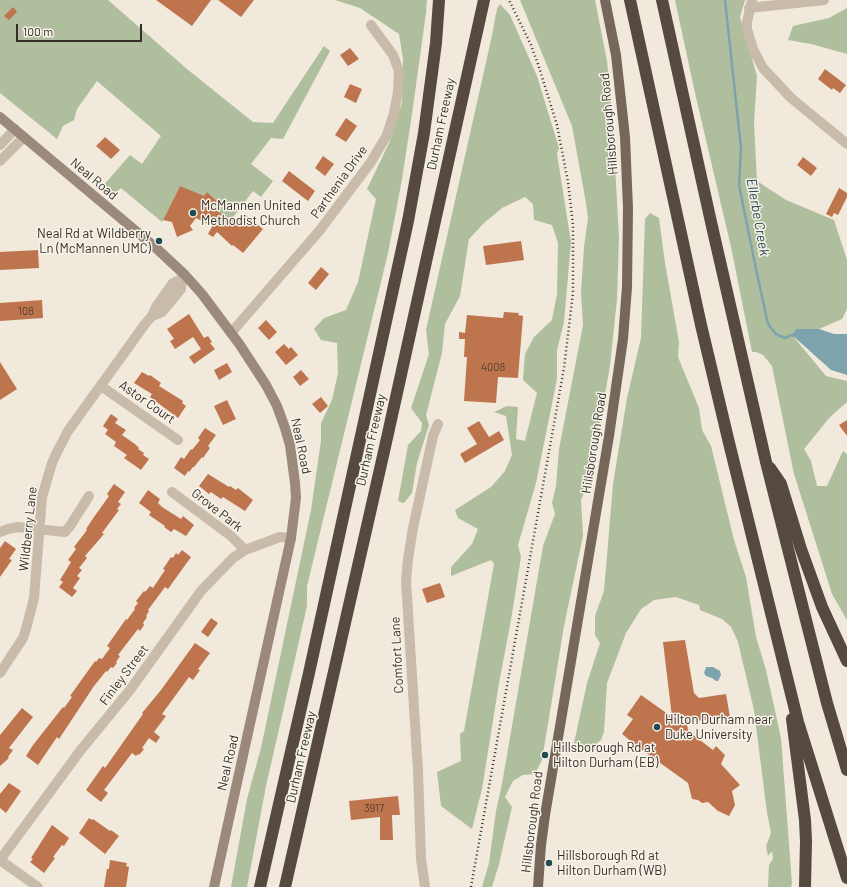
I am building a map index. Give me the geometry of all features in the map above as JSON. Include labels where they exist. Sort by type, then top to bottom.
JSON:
[{"type":"highway","name":"Durham Freeway","points":[[260,887],[309,673],[408,221],[427,110],[440,0]]},
{"type":"highway","name":"Durham Freeway","points":[[285,887],[385,447],[484,0]]},
{"type":"highway","points":[[630,0],[701,325],[730,448],[798,722],[847,878]]},
{"type":"highway","points":[[662,0],[710,222],[766,462],[827,703],[847,770]]},
{"type":"highway","points":[[766,462],[781,484],[800,549],[822,607],[847,661]]},
{"type":"highway","points":[[789,684],[793,737],[800,774],[805,820],[806,842],[804,887]]},
{"type":"main road","name":"Hillsborough Road","points":[[538,887],[545,815],[609,436],[623,339],[627,287],[628,208],[625,136],[616,55],[605,0]]},
{"type":"street","points":[[824,0],[750,4],[747,29],[753,49],[763,68],[791,98],[847,144]]},
{"type":"street","name":"Parthenia Drive","points":[[231,333],[320,230],[370,162],[387,135],[394,113],[398,86],[398,71],[393,55],[371,25]]},
{"type":"street","name":"Neal Road","points":[[0,117],[144,237],[202,294],[231,333],[266,385],[286,428],[290,445],[296,498],[291,538],[214,887]]},
{"type":"street","points":[[0,145],[15,129]]},
{"type":"street","points":[[0,161],[24,137]]},
{"type":"street","name":"Wildberry Lane","points":[[0,673],[23,638],[34,598],[42,497],[52,463],[68,431],[152,316],[156,307],[173,283],[183,277]]},
{"type":"street","name":"Astor Court","points":[[101,386],[178,440]]},
{"type":"street","name":"Comfort Lane","points":[[424,887],[421,859],[418,771],[406,581],[413,528],[433,436],[438,424]]},
{"type":"street","name":"Grove Park","points":[[172,492],[231,536],[245,550]]},
{"type":"street","points":[[0,532],[18,527],[65,532],[89,496]]},
{"type":"street","name":"Finley Street","points":[[0,860],[80,751],[130,690],[201,591],[233,558],[245,550],[280,537],[291,538]]},
{"type":"street","points":[[0,860],[38,887]]},
{"type":"green space","points":[[0,0],[108,0],[187,69],[253,122],[273,123],[324,46],[330,51],[283,139],[271,138],[251,164],[273,181],[261,197],[253,191],[231,220],[212,208],[217,201],[208,193],[202,198],[180,186],[162,222],[121,188],[112,196],[102,187],[130,155],[142,164],[161,136],[97,81],[77,109],[74,120],[63,126],[57,139],[0,93]]},
{"type":"green space","points":[[335,0],[427,0],[402,179],[388,253],[307,586],[307,606],[266,786],[247,887],[231,887],[247,799],[261,748],[311,510],[321,441],[321,423],[332,400],[338,373],[337,343],[321,340],[314,329],[324,318],[346,310],[358,282],[376,199],[367,189],[390,141],[402,103],[403,59],[399,34],[360,8]]},
{"type":"green space","points":[[520,0],[595,0],[607,61],[612,114],[619,237],[617,299],[610,366],[594,461],[588,483],[581,500],[583,536],[564,626],[542,760],[535,774],[523,775],[513,781],[505,797],[512,807],[499,864],[492,887],[482,887],[489,863],[496,811],[543,546],[555,514],[552,503],[556,486],[559,449],[583,325],[581,292],[584,247],[588,218],[572,126]]},
{"type":"green space","points":[[675,0],[745,0],[740,17],[757,76],[754,123],[757,181],[786,200],[834,220],[847,260],[847,309],[842,319],[819,329],[796,329],[792,335],[826,376],[847,381],[847,402],[830,417],[804,449],[811,461],[817,486],[827,486],[843,451],[847,454],[847,620],[832,594],[794,474],[772,366],[763,355],[752,352],[731,247]]},
{"type":"green space","points":[[500,4],[510,15],[537,76],[559,148],[557,154],[571,242],[564,322],[557,350],[557,379],[536,483],[518,545],[521,557],[511,620],[482,789],[472,829],[441,806],[437,772],[461,761],[460,734],[464,731],[494,564],[491,560],[451,576],[451,567],[472,544],[478,529],[458,518],[455,510],[491,487],[505,471],[512,455],[506,416],[494,412],[507,406],[518,407],[516,439],[525,441],[537,393],[523,380],[525,354],[534,337],[552,320],[557,294],[558,243],[552,225],[534,220],[533,204],[525,197],[502,208],[484,223],[469,239],[460,296],[445,324],[442,353],[426,415],[429,425],[417,463],[412,493],[404,503],[398,501],[408,445],[421,431],[422,423],[411,408],[429,354],[426,330],[497,9]]},
{"type":"green space","points":[[847,8],[847,54],[811,44],[788,40],[793,26],[829,18]]},
{"type":"green space","points":[[650,213],[659,218],[665,263],[679,342],[678,357],[699,408],[702,430],[711,446],[734,540],[746,577],[756,637],[766,670],[781,738],[791,887],[768,887],[769,865],[773,859],[772,851],[768,856],[766,846],[771,833],[767,813],[754,710],[738,642],[731,627],[722,619],[700,610],[699,605],[676,597],[654,600],[641,609],[626,633],[607,683],[604,732],[601,740],[590,749],[574,743],[587,683],[600,643],[595,635],[595,616],[604,591],[613,484],[627,398],[641,338],[645,219]]},
{"type":"water","points":[[796,329],[819,329],[834,334],[847,334],[847,375],[831,370],[792,335]]},
{"type":"water","points":[[706,667],[713,667],[720,671],[721,675],[718,681],[706,676],[704,673]]},
{"type":"building","points":[[156,0],[211,0],[192,26]]},
{"type":"building","points":[[218,0],[254,0],[241,17]]},
{"type":"building","points":[[13,7],[17,12],[9,20],[4,16]]},
{"type":"building","points":[[350,48],[359,59],[348,66],[340,55]]},
{"type":"building","points":[[825,69],[846,85],[840,93],[833,88],[832,90],[818,79]]},
{"type":"building","points":[[350,84],[362,89],[356,103],[344,97]]},
{"type":"building","points":[[346,118],[357,126],[346,142],[335,135]]},
{"type":"building","points":[[105,137],[120,150],[111,159],[96,146]]},
{"type":"building","points":[[323,156],[334,164],[325,176],[315,168]]},
{"type":"building","points":[[803,157],[817,168],[811,176],[797,165]]},
{"type":"building","points":[[289,171],[315,191],[308,201],[282,181]]},
{"type":"building","name":"McMannen United Methodist Church","points":[[180,186],[204,196],[207,192],[217,201],[212,208],[237,223],[244,214],[263,229],[243,253],[233,245],[232,246],[217,232],[213,237],[208,234],[215,221],[208,224],[196,218],[190,226],[193,230],[177,237],[172,222],[163,220]]},
{"type":"building","points":[[839,188],[847,193],[847,197],[838,215],[834,213],[832,217],[826,214]]},
{"type":"building","points":[[521,241],[524,260],[486,265],[483,246]]},
{"type":"building","points":[[38,250],[39,268],[0,270],[0,252]]},
{"type":"building","points":[[321,267],[329,274],[316,290],[308,283]]},
{"type":"building","points":[[42,300],[43,318],[0,321],[0,303]]},
{"type":"building","points":[[504,312],[519,313],[518,315],[523,316],[518,378],[498,377],[496,403],[464,401],[467,357],[464,357],[465,339],[459,339],[459,332],[465,333],[467,315],[503,318]]},
{"type":"building","points":[[189,314],[204,338],[208,336],[212,342],[210,343],[215,349],[194,364],[189,357],[201,349],[193,337],[175,349],[170,341],[174,339],[167,329]]},
{"type":"building","points":[[266,320],[277,332],[269,340],[258,328]]},
{"type":"building","points":[[284,344],[289,349],[291,347],[298,355],[286,365],[275,352]]},
{"type":"building","points":[[0,362],[17,389],[0,400]]},
{"type":"building","points":[[227,363],[232,372],[219,380],[214,370]]},
{"type":"building","points":[[301,370],[309,379],[300,386],[293,377]]},
{"type":"building","points":[[142,372],[149,376],[150,375],[161,383],[159,386],[183,401],[182,403],[186,406],[178,418],[150,397],[152,394],[134,383]]},
{"type":"building","points":[[321,397],[328,406],[320,413],[312,404]]},
{"type":"building","points":[[227,400],[236,419],[223,425],[214,406]]},
{"type":"building","points":[[111,414],[118,419],[115,423],[126,430],[122,435],[135,444],[139,448],[138,449],[144,453],[143,455],[149,459],[141,470],[124,458],[127,455],[114,446],[116,442],[105,434],[108,430],[103,426]]},
{"type":"building","points":[[847,420],[847,436],[839,425]]},
{"type":"building","points":[[479,421],[489,437],[499,431],[504,440],[465,463],[460,454],[477,444],[467,428]]},
{"type":"building","points":[[205,428],[216,435],[208,446],[210,448],[203,458],[202,457],[185,476],[174,468],[181,457],[184,459],[200,440],[198,438]]},
{"type":"building","points":[[208,474],[229,487],[230,486],[236,490],[238,488],[253,500],[245,511],[223,497],[221,499],[211,492],[209,494],[199,486]]},
{"type":"building","points":[[114,484],[125,492],[118,502],[121,504],[117,509],[119,510],[102,533],[104,534],[85,556],[87,558],[79,568],[82,570],[77,576],[80,578],[73,588],[77,591],[72,597],[59,587],[63,582],[60,580],[71,562],[68,560],[76,549],[74,547],[109,496],[107,494]]},
{"type":"building","points":[[148,490],[160,499],[158,503],[162,507],[181,519],[183,516],[194,525],[186,536],[174,529],[171,532],[149,515],[151,512],[139,503]]},
{"type":"building","points":[[5,541],[16,549],[9,559],[12,560],[0,577],[0,548]]},
{"type":"building","points":[[182,550],[191,557],[168,589],[165,587],[148,610],[147,617],[143,623],[144,625],[140,631],[138,629],[118,655],[120,656],[113,668],[111,667],[107,672],[106,671],[94,686],[59,739],[57,737],[38,765],[26,756],[33,745],[63,707],[64,708],[72,697],[70,696],[95,661],[96,662],[99,658],[102,659],[110,648],[107,646],[135,609],[134,608],[138,603],[136,601],[150,586],[153,588],[165,570],[163,569],[171,557],[173,558],[176,553],[178,555]]},
{"type":"building","points":[[440,583],[445,597],[427,603],[422,589]]},
{"type":"building","points":[[211,618],[218,623],[208,637],[201,632]]},
{"type":"building","name":"Hilton Durham near Duke University","points":[[685,640],[694,693],[699,698],[726,694],[730,717],[687,722],[688,731],[713,750],[716,746],[725,755],[721,764],[740,785],[732,791],[735,805],[729,816],[718,811],[708,802],[702,803],[698,800],[692,799],[688,783],[622,734],[633,719],[627,715],[641,695],[672,717],[663,642]]},
{"type":"building","points":[[195,643],[210,653],[198,669],[200,670],[193,680],[189,677],[162,714],[166,716],[154,732],[160,737],[156,743],[149,738],[142,748],[144,749],[139,755],[138,754],[136,756],[132,753],[104,790],[108,793],[101,802],[86,790],[103,766],[105,768],[143,714],[142,713],[161,690]]},
{"type":"building","points":[[22,708],[33,717],[9,748],[13,750],[8,757],[9,758],[0,766],[0,735]]},
{"type":"building","points":[[9,783],[21,791],[6,813],[0,808],[0,794]]},
{"type":"building","points":[[398,796],[400,815],[392,815],[393,840],[380,840],[380,817],[351,820],[349,801]]},
{"type":"building","points":[[89,818],[92,820],[93,819],[119,836],[105,854],[79,833]]},
{"type":"building","points":[[52,825],[69,838],[64,846],[62,845],[53,857],[55,858],[44,873],[30,862]]},
{"type":"building","points":[[110,860],[127,863],[126,866],[129,867],[126,887],[104,887]]},
{"type":"waterway","name":"Ellerbe Creek","points":[[725,0],[741,148],[739,185],[756,269],[768,324],[776,334],[785,338],[792,335],[794,336]]},
{"type":"railway","points":[[471,887],[564,368],[573,293],[573,225],[568,182],[557,125],[531,45],[509,0]]},
{"type":"place","name":"McMannen United Methodist Church","points":[[193,213]]},
{"type":"place","name":"Neal Rd at Wildberry Ln (McMannen UMC)","points":[[159,241]]},
{"type":"place","name":"Hilton Durham near Duke University","points":[[657,727]]},
{"type":"place","name":"Hillsborough Rd at Hilton Durham (EB)","points":[[545,755]]},
{"type":"place","name":"Hillsborough Rd at Hilton Durham (WB)","points":[[549,863]]}]
